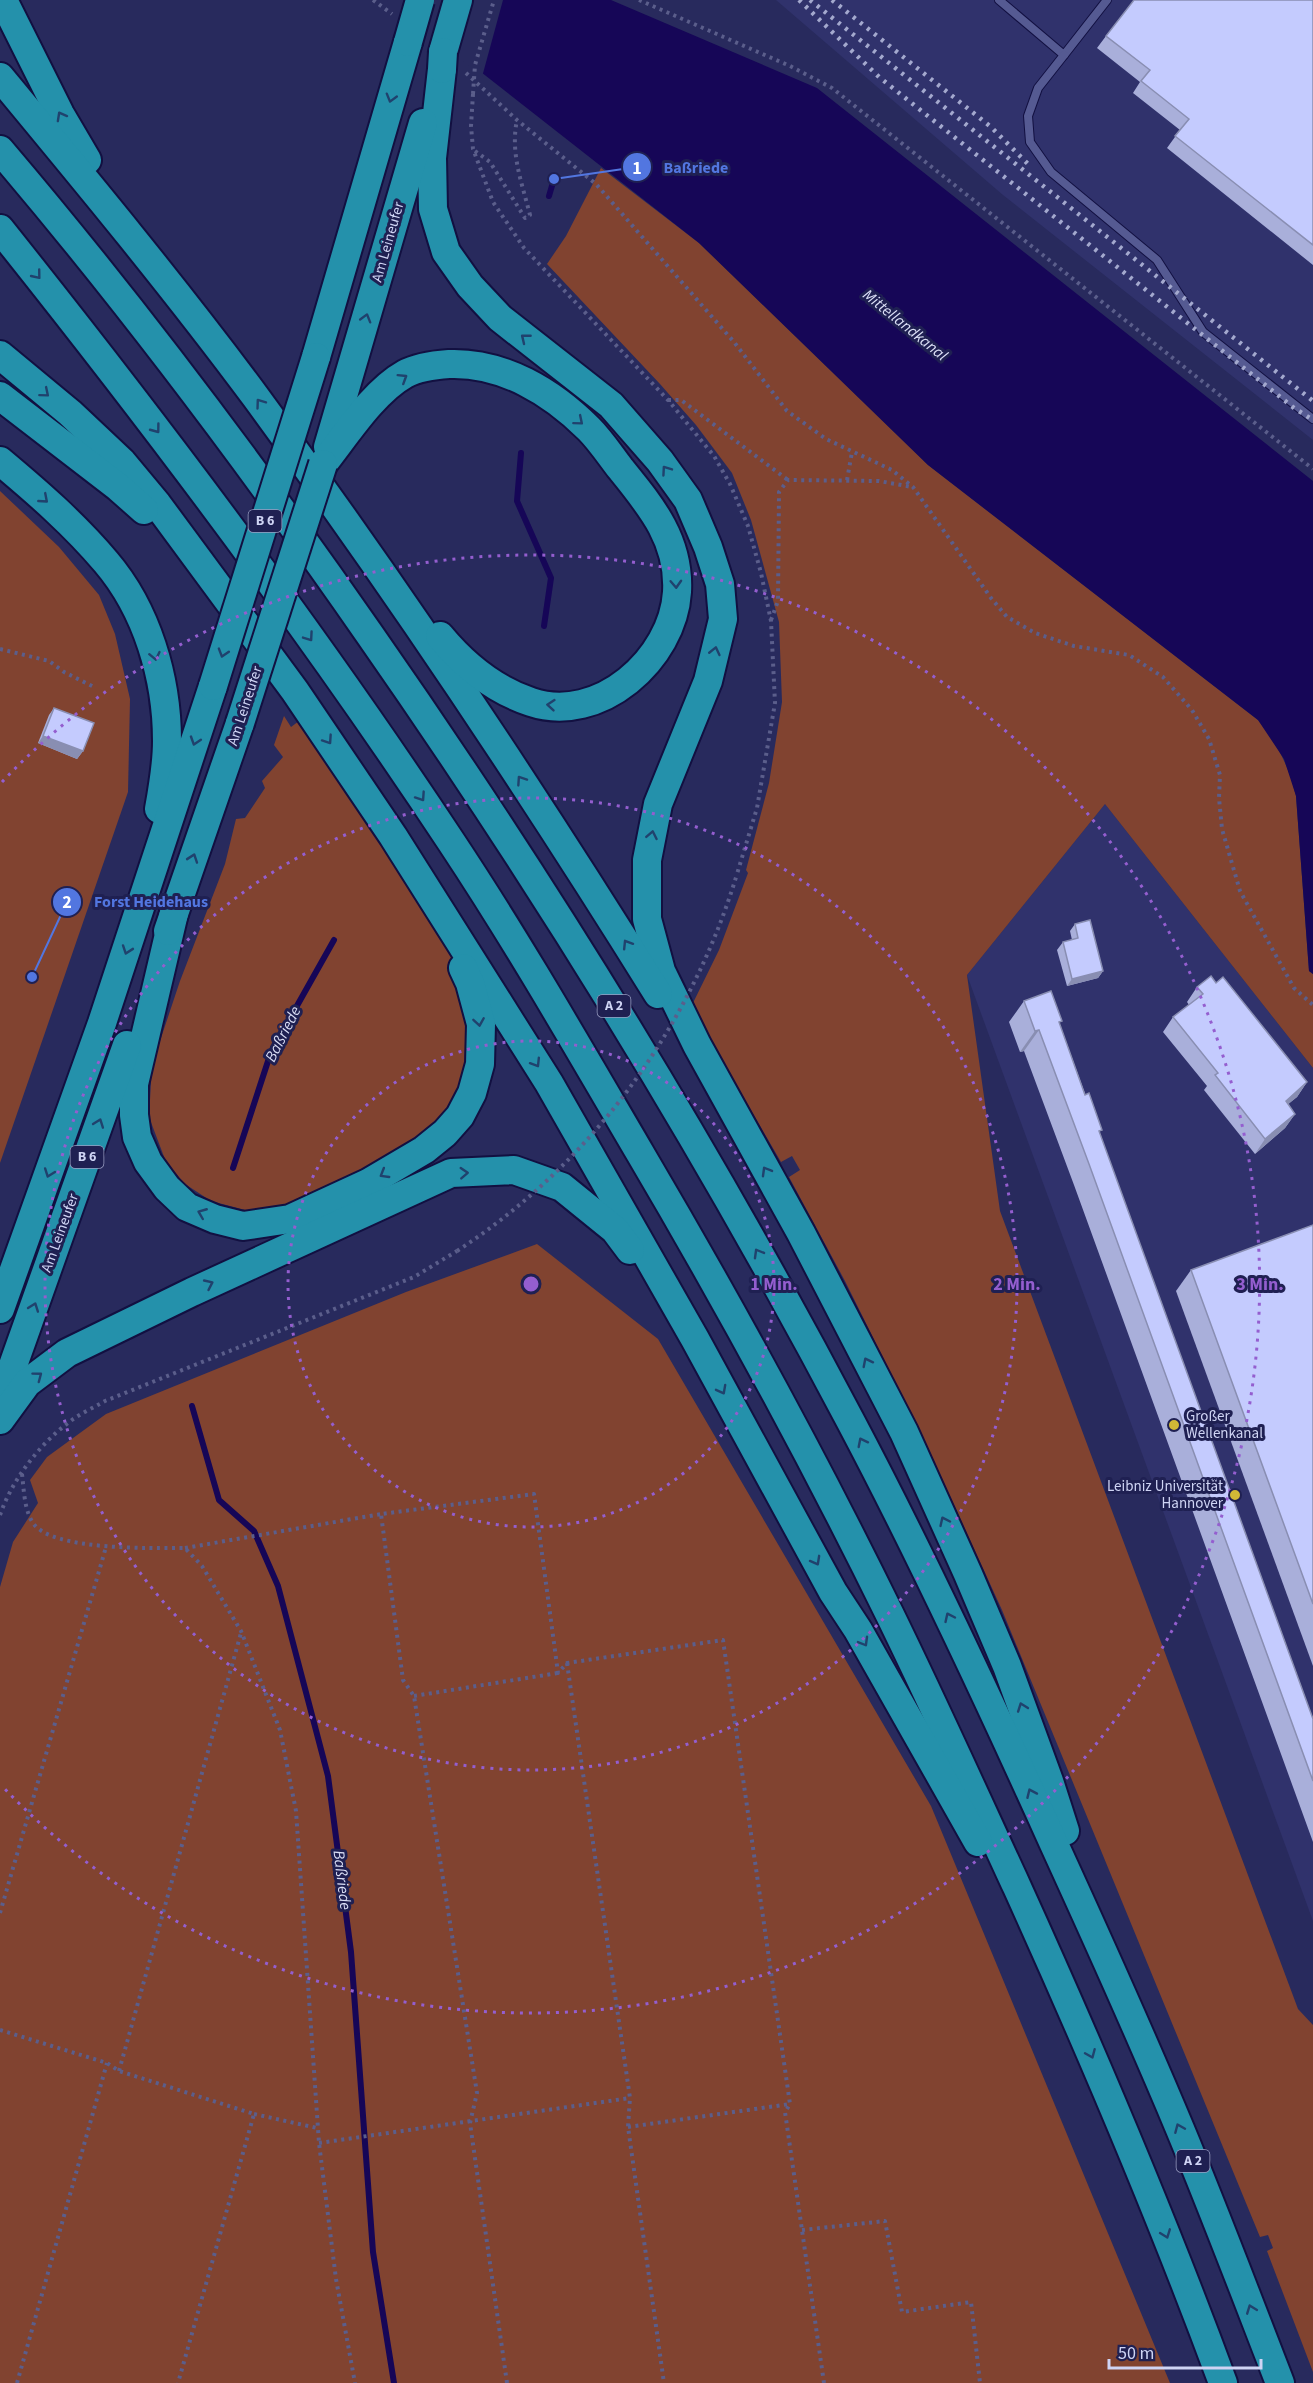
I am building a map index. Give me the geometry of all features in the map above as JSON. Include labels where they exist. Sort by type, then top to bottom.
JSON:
[{"type":"highway","points":[[3,0],[60,114],[134,239]]},
{"type":"highway","points":[[408,42],[414,0]]},
{"type":"highway","name":"Am Leineufer","points":[[0,1309],[102,1023],[213,686],[316,357],[420,0]]},
{"type":"highway","name":"Am Leineufer","points":[[0,1402],[240,723],[323,464],[352,406],[458,0]]},
{"type":"highway","points":[[441,62],[432,158],[433,209],[447,252],[470,286],[500,318],[610,405],[660,461],[688,500],[708,547],[720,584],[723,619],[708,681],[658,804],[647,860],[647,919],[661,971],[736,1118],[801,1233],[904,1432],[968,1574],[1007,1666],[1049,1781],[1098,1942]]},
{"type":"highway","points":[[0,76],[134,239],[254,394],[368,552],[564,843],[736,1118]]},
{"type":"highway","name":"A 2","points":[[0,150],[140,321],[281,507],[426,715],[615,1008],[762,1259],[852,1423],[937,1592],[1098,1942],[1180,2129],[1280,2383]]},
{"type":"highway","points":[[0,230],[100,354],[244,546],[456,848],[572,1036],[719,1288],[813,1462],[940,1719],[1068,2000],[1160,2218],[1223,2383]]},
{"type":"highway","points":[[0,355],[70,413],[122,462],[202,562],[295,692],[393,836],[549,1083],[695,1339],[833,1592],[858,1630],[1068,2000]]},
{"type":"highway","points":[[352,406],[382,392],[406,374],[435,365],[464,363],[490,368],[543,391],[589,429],[646,499],[664,526],[674,560],[677,592],[671,619],[661,642],[643,668],[626,683],[581,705],[554,707],[530,702],[484,679],[446,643],[368,552]]},
{"type":"highway","points":[[0,396],[118,487],[202,562]]},
{"type":"highway","points":[[0,460],[55,508],[107,563],[136,605],[152,645],[163,694],[167,741],[164,784],[146,894]]},
{"type":"highway","points":[[174,913],[134,1084],[137,1137],[154,1170],[167,1188],[187,1207],[215,1219],[243,1226],[290,1219],[368,1183],[424,1150],[445,1133],[460,1116],[475,1083],[480,1064],[481,1024],[470,983],[450,939],[393,836]]},
{"type":"highway","points":[[0,1420],[27,1383],[67,1353],[203,1287],[452,1173],[514,1170],[562,1187],[615,1230],[695,1339]]},
{"type":"lane","points":[[999,0],[1064,55]]},
{"type":"lane","points":[[1107,0],[1038,88],[1028,116],[1030,142],[1051,172],[1157,260],[1203,332],[1313,419]]},
{"type":"path","points":[[473,94],[475,65],[494,0]]},
{"type":"path","points":[[639,0],[790,66],[832,88],[1313,469]]},
{"type":"path","points":[[473,149],[490,162],[525,218],[530,215],[515,160],[514,137],[517,120],[596,184],[734,342],[787,411],[826,439],[892,470],[913,487],[974,576],[1007,617],[1035,633],[1074,646],[1129,655],[1163,677],[1192,710],[1209,738],[1220,776],[1219,798],[1222,829],[1240,891],[1294,988],[1313,1005]]},
{"type":"path","points":[[668,400],[681,400],[788,480],[879,481],[913,487]]},
{"type":"path","points":[[847,480],[852,452]]},
{"type":"path","points":[[771,621],[778,601],[779,492],[788,480]]},
{"type":"path","points":[[0,649],[49,661],[64,672],[96,688]]},
{"type":"path","points":[[0,1515],[1,1507],[38,1450],[69,1422],[105,1401],[406,1281],[458,1251],[500,1222],[536,1192],[584,1145],[616,1106],[648,1061],[676,1016],[711,945],[737,874]]},
{"type":"path","points":[[22,1474],[25,1503],[34,1524],[52,1538],[106,1547],[185,1548],[381,1514],[534,1494],[558,1673]]},
{"type":"path","points":[[381,1514],[404,1680],[414,1696],[477,2093],[470,2122],[507,2383]]},
{"type":"path","points":[[0,1913],[106,1547]]},
{"type":"path","points":[[185,1548],[202,1566],[241,1631],[279,1730],[296,1811],[317,2128],[336,2279],[355,2383]]},
{"type":"path","points":[[119,2071],[241,1631]]},
{"type":"path","points":[[414,1696],[558,1673],[567,1663],[723,1640],[790,2104],[785,2112],[824,2383]]},
{"type":"path","points":[[567,1663],[630,2098],[628,2127],[664,2383]]},
{"type":"path","points":[[0,2030],[107,2063],[119,2071],[254,2114],[317,2128]]},
{"type":"path","points":[[17,2383],[107,2063]]},
{"type":"path","points":[[319,2143],[630,2098]]},
{"type":"path","points":[[628,2127],[790,2104]]},
{"type":"path","points":[[178,2383],[254,2114]]},
{"type":"path","points":[[802,2230],[885,2221],[902,2312],[971,2302],[980,2383]]},
{"type":"shaded area","points":[[776,0],[1313,0],[1313,440],[1003,195]]},
{"type":"shaded area","points":[[601,168],[699,243],[928,465],[1258,720],[1282,756],[1290,775],[1296,796],[1309,971],[1313,974],[1313,1068],[1105,804],[967,975],[1000,1211],[1298,2009],[1313,2025],[1313,2372],[1267,2251],[1273,2248],[1268,2235],[1260,2237],[1002,1610],[928,1448],[845,1281],[789,1177],[800,1170],[792,1156],[781,1162],[691,1007],[719,950],[748,873],[746,870],[769,783],[782,702],[779,622],[751,520],[732,473],[696,425],[660,384],[547,264],[566,236]]},
{"type":"shaded area","points":[[0,491],[59,547],[99,595],[115,634],[130,699],[128,792],[0,1163]]},
{"type":"shaded area","points":[[284,716],[291,727],[299,721],[433,923],[455,963],[468,996],[466,1080],[443,1120],[414,1143],[296,1204],[271,1210],[245,1210],[211,1201],[185,1184],[166,1162],[149,1117],[152,1065],[180,981],[225,864],[236,819],[245,818],[265,788],[262,781],[283,757],[274,745]]},
{"type":"shaded area","name":"Leibniz Universität Hannover","points":[[1105,804],[1313,1068],[1313,1921],[967,975]]},
{"type":"shaded area","points":[[537,1244],[658,1339],[931,1806],[1170,2383],[0,2383],[0,1587],[13,1542],[38,1503],[30,1480],[47,1457],[106,1414],[406,1292]]},
{"type":"water","name":"Mittellandkanal","points":[[389,0],[611,0],[817,88],[1313,481],[1313,974],[1309,971],[1296,796],[1284,759],[1258,720],[928,465],[699,243]]},
{"type":"pier","points":[[387,0],[503,0],[482,77],[388,2]]},
{"type":"building","points":[[1134,0],[1313,0],[1313,245],[1175,136],[1189,119],[1141,81],[1150,70],[1106,36]]},
{"type":"building","points":[[54,708],[94,723],[83,751],[43,736]]},
{"type":"building","points":[[1090,920],[1103,971],[1072,979],[1063,942],[1078,938],[1075,924]]},
{"type":"building","points":[[1211,976],[1216,983],[1223,977],[1307,1082],[1286,1101],[1295,1114],[1265,1139],[1215,1075],[1218,1073],[1173,1017],[1203,994],[1197,987]]},
{"type":"building","points":[[1051,991],[1062,1021],[1059,1022],[1085,1095],[1089,1093],[1102,1130],[1099,1131],[1313,1719],[1313,1781],[1089,1164],[1039,1030],[1035,1031],[1024,1001]]},
{"type":"building","points":[[1313,1225],[1313,1604],[1191,1270]]},
{"type":"waterway","name":"Baßriede","points":[[549,196],[554,179]]},
{"type":"waterway","name":"Baßriede","points":[[521,453],[517,501],[551,578],[544,626]]},
{"type":"waterway","name":"Baßriede","points":[[233,1168],[271,1052],[334,940]]},
{"type":"waterway","name":"Baßriede","points":[[192,1406],[219,1500],[254,1531],[278,1586],[328,1776],[351,1952],[373,2252],[394,2383]]},
{"type":"railway","points":[[799,0],[879,77],[1294,408],[1313,420]]},
{"type":"railway","points":[[810,0],[1313,401]]},
{"type":"railway","points":[[832,0],[991,127],[1031,167]]},
{"type":"place","name":"Baßriede","points":[[554,179]]},
{"type":"place","name":"Forst Heidehaus","points":[[32,977]]},
{"type":"place","name":"Großer Wellenkanal","points":[[1174,1425]]},
{"type":"place","name":"Leibniz Universität Hannover","points":[[1235,1495]]}]
